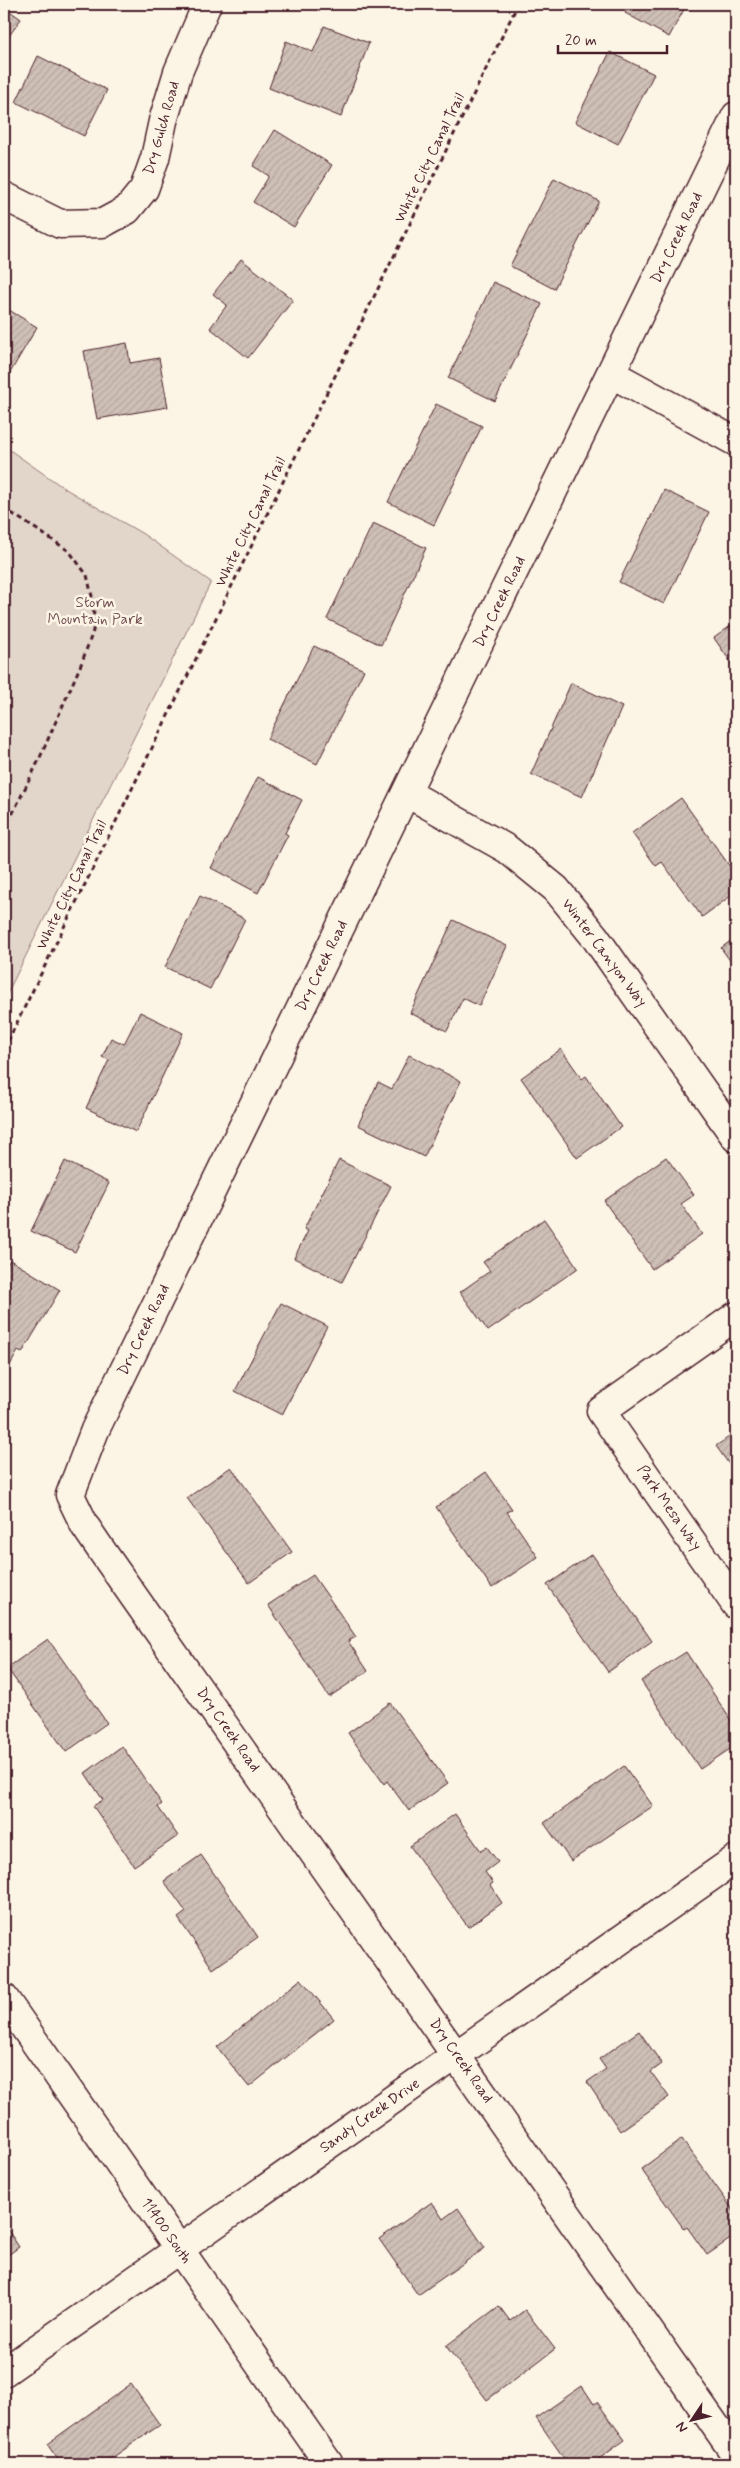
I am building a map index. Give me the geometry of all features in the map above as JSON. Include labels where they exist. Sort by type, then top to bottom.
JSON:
[{"type":"street","name":"Dry Gulch Road","points":[[4,196],[60,224],[103,223],[127,210],[144,189],[155,158],[163,121],[178,72],[207,4]]},
{"type":"street","name":"Dry Creek Road","points":[[736,116],[612,374],[95,1430],[70,1495],[85,1526],[104,1554],[736,2455]]},
{"type":"street","points":[[612,374],[736,442]]},
{"type":"street","name":"Winter Canyon Way","points":[[407,793],[507,849],[556,890],[595,937],[736,1138]]},
{"type":"street","name":"Park Mesa Way","points":[[736,1316],[601,1411],[736,1604]]},
{"type":"street","name":"Sandy Creek Drive","points":[[4,2372],[736,1859]]},
{"type":"street","name":"11400 South","points":[[4,1998],[329,2464]]},
{"type":"path","name":"White City Canal Trail","points":[[4,1049],[518,4]]},
{"type":"path","points":[[4,508],[69,551],[87,575],[94,605],[93,631],[82,662],[38,762],[4,831]]},
{"type":"green space","name":"Storm Mountain Park","points":[[4,446],[64,488],[143,534],[211,582],[4,1000]]},
{"type":"building","points":[[630,4],[687,4],[669,37],[625,13]]},
{"type":"building","points":[[4,7],[21,19],[4,43]]},
{"type":"building","points":[[324,26],[369,43],[341,117],[269,88],[286,41],[313,52]]},
{"type":"building","points":[[610,52],[654,74],[618,144],[575,122]]},
{"type":"building","points":[[38,56],[107,90],[84,136],[16,102]]},
{"type":"building","points":[[275,130],[332,165],[294,227],[253,202],[269,176],[253,166]]},
{"type":"building","points":[[554,178],[599,201],[554,289],[510,266]]},
{"type":"building","points":[[241,259],[293,300],[248,358],[210,328],[227,305],[213,294]]},
{"type":"building","points":[[493,282],[542,304],[495,401],[448,378]]},
{"type":"building","points":[[4,307],[37,327],[4,383]]},
{"type":"building","points":[[127,343],[130,363],[159,358],[168,407],[97,419],[84,351]]},
{"type":"building","points":[[436,404],[482,426],[434,525],[388,502]]},
{"type":"building","points":[[664,490],[709,512],[664,604],[619,582]]},
{"type":"building","points":[[373,523],[426,548],[381,645],[327,619]]},
{"type":"building","points":[[736,622],[736,670],[714,638]]},
{"type":"building","points":[[314,646],[364,670],[317,764],[267,739]]},
{"type":"building","points":[[571,683],[622,707],[582,797],[531,774]]},
{"type":"building","points":[[258,777],[302,800],[285,833],[288,835],[258,893],[211,868]]},
{"type":"building","points":[[681,798],[736,875],[736,892],[702,917],[662,862],[656,866],[632,833]]},
{"type":"building","points":[[200,896],[245,919],[210,989],[165,967]]},
{"type":"building","points":[[453,920],[507,946],[479,1006],[463,998],[447,1031],[410,1013]]},
{"type":"building","points":[[736,937],[736,969],[721,948]]},
{"type":"building","points":[[140,1012],[183,1033],[136,1132],[86,1108],[109,1060],[102,1057],[111,1038],[124,1044]]},
{"type":"building","points":[[561,1049],[582,1079],[586,1076],[621,1127],[577,1158],[521,1078]]},
{"type":"building","points":[[409,1055],[461,1081],[424,1157],[358,1125],[378,1082],[392,1089]]},
{"type":"building","points":[[666,1157],[694,1195],[681,1204],[702,1234],[652,1269],[604,1201]]},
{"type":"building","points":[[339,1160],[391,1186],[342,1282],[294,1258],[308,1231],[304,1229]]},
{"type":"building","points":[[65,1161],[109,1183],[75,1252],[31,1231]]},
{"type":"building","points":[[544,1219],[578,1268],[488,1331],[460,1292],[490,1271],[483,1262]]},
{"type":"building","points":[[10,1260],[60,1290],[22,1353],[18,1351],[4,1376],[4,1269]]},
{"type":"building","points":[[281,1303],[327,1326],[282,1415],[235,1391]]},
{"type":"building","points":[[736,1432],[736,1474],[716,1446]]},
{"type":"building","points":[[231,1467],[292,1552],[249,1583],[187,1498]]},
{"type":"building","points":[[486,1472],[512,1509],[507,1512],[538,1557],[492,1588],[436,1507]]},
{"type":"building","points":[[592,1554],[652,1641],[608,1672],[547,1585]]},
{"type":"building","points":[[313,1575],[356,1637],[348,1641],[368,1671],[329,1697],[268,1605]]},
{"type":"building","points":[[48,1639],[107,1723],[66,1752],[7,1668]]},
{"type":"building","points":[[686,1652],[736,1728],[736,1745],[700,1769],[641,1681]]},
{"type":"building","points":[[390,1703],[448,1783],[409,1811],[387,1781],[384,1784],[348,1733]]},
{"type":"building","points":[[122,1746],[162,1804],[158,1807],[178,1836],[134,1866],[93,1806],[103,1800],[85,1773]]},
{"type":"building","points":[[624,1766],[653,1806],[571,1861],[544,1823]]},
{"type":"building","points":[[455,1814],[481,1851],[487,1847],[498,1862],[485,1872],[493,1883],[490,1885],[502,1903],[468,1927],[410,1846]]},
{"type":"building","points":[[201,1855],[258,1937],[213,1969],[178,1918],[186,1912],[164,1881]]},
{"type":"building","points":[[301,1979],[334,2019],[249,2087],[217,2047]]},
{"type":"building","points":[[639,2031],[662,2064],[651,2072],[669,2097],[620,2131],[587,2082],[606,2069],[599,2059]]},
{"type":"building","points":[[682,2139],[736,2214],[736,2235],[707,2255],[687,2227],[684,2229],[641,2169]]},
{"type":"building","points":[[432,2202],[443,2219],[458,2208],[485,2248],[418,2295],[379,2239]]},
{"type":"building","points":[[4,2224],[19,2247],[4,2258]]},
{"type":"building","points":[[499,2306],[510,2321],[525,2310],[555,2349],[487,2400],[446,2346]]},
{"type":"building","points":[[131,2384],[160,2425],[103,2464],[61,2464],[47,2444]]},
{"type":"building","points":[[582,2386],[594,2404],[597,2402],[625,2440],[592,2464],[568,2464],[536,2418]]}]
